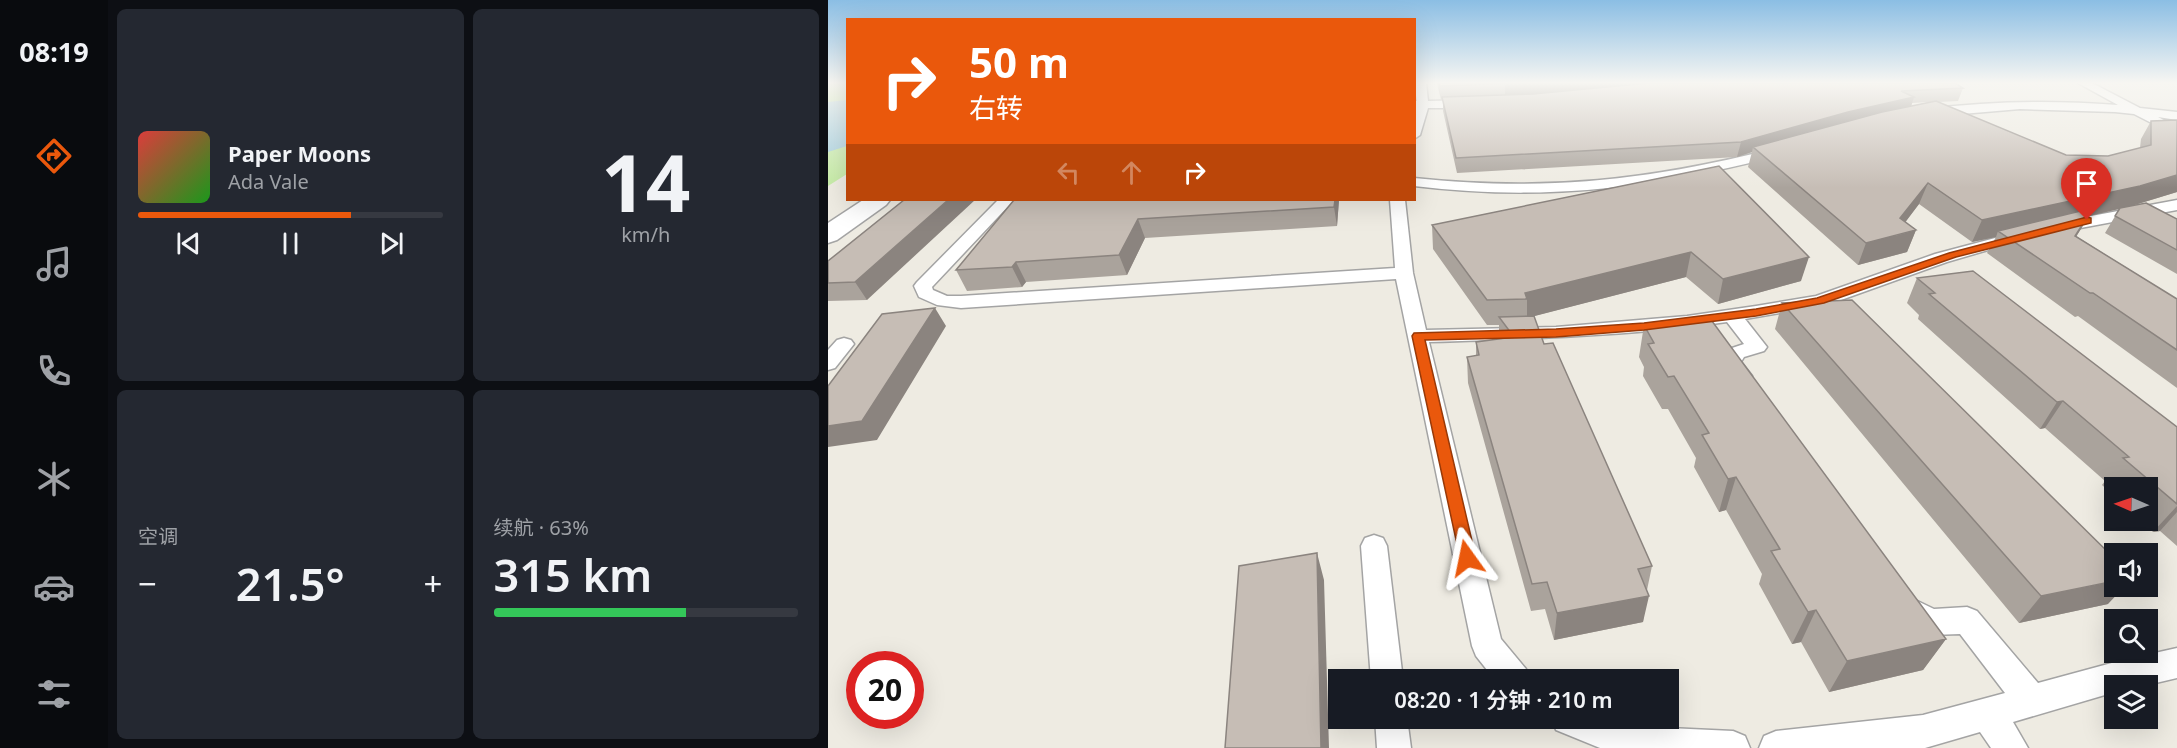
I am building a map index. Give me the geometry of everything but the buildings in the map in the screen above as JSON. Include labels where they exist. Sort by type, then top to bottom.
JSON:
[{"type":"street","points":[[828,214],[848,201]]},
{"type":"street","points":[[828,235],[877,201]]},
{"type":"lane","points":[[2148,118],[2177,132]]},
{"type":"lane","points":[[1416,182],[1506,190],[1598,188],[1695,173],[1794,147]]},
{"type":"lane","points":[[1005,201],[923,286],[925,292],[944,301],[961,302],[1404,273]]},
{"type":"lane","points":[[1398,201],[1404,273],[1487,646],[1506,669]]},
{"type":"lane","points":[[1418,336],[1556,333],[1644,326],[1732,316],[1820,301],[1953,255],[2041,231],[2175,206]]},
{"type":"lane","points":[[1953,255],[1961,276]]},
{"type":"lane","points":[[1732,316],[1757,347],[1736,353],[1731,362],[1758,400]]},
{"type":"lane","points":[[828,363],[844,344]]},
{"type":"lane","points":[[1374,546],[1387,669]]},
{"type":"lane","points":[[1892,589],[1906,608],[1932,622],[1966,620],[2032,701]]},
{"type":"lane","points":[[1776,748],[1923,732],[2119,676],[2177,663]]},
{"type":"lane","points":[[1987,714],[2011,748]]},
{"type":"lane","points":[[1392,729],[1395,748]]},
{"type":"lane","points":[[1591,729],[1635,743],[1733,748]]},
{"type":"green space","points":[[828,118],[846,118],[846,175],[828,186]]},
{"type":"water","points":[[828,118],[846,118],[846,146],[828,152]]},
{"type":"route","points":[[1467,558],[1418,336],[1556,333],[1644,326],[1687,322],[1820,301],[1989,244],[2087,220]]}]
